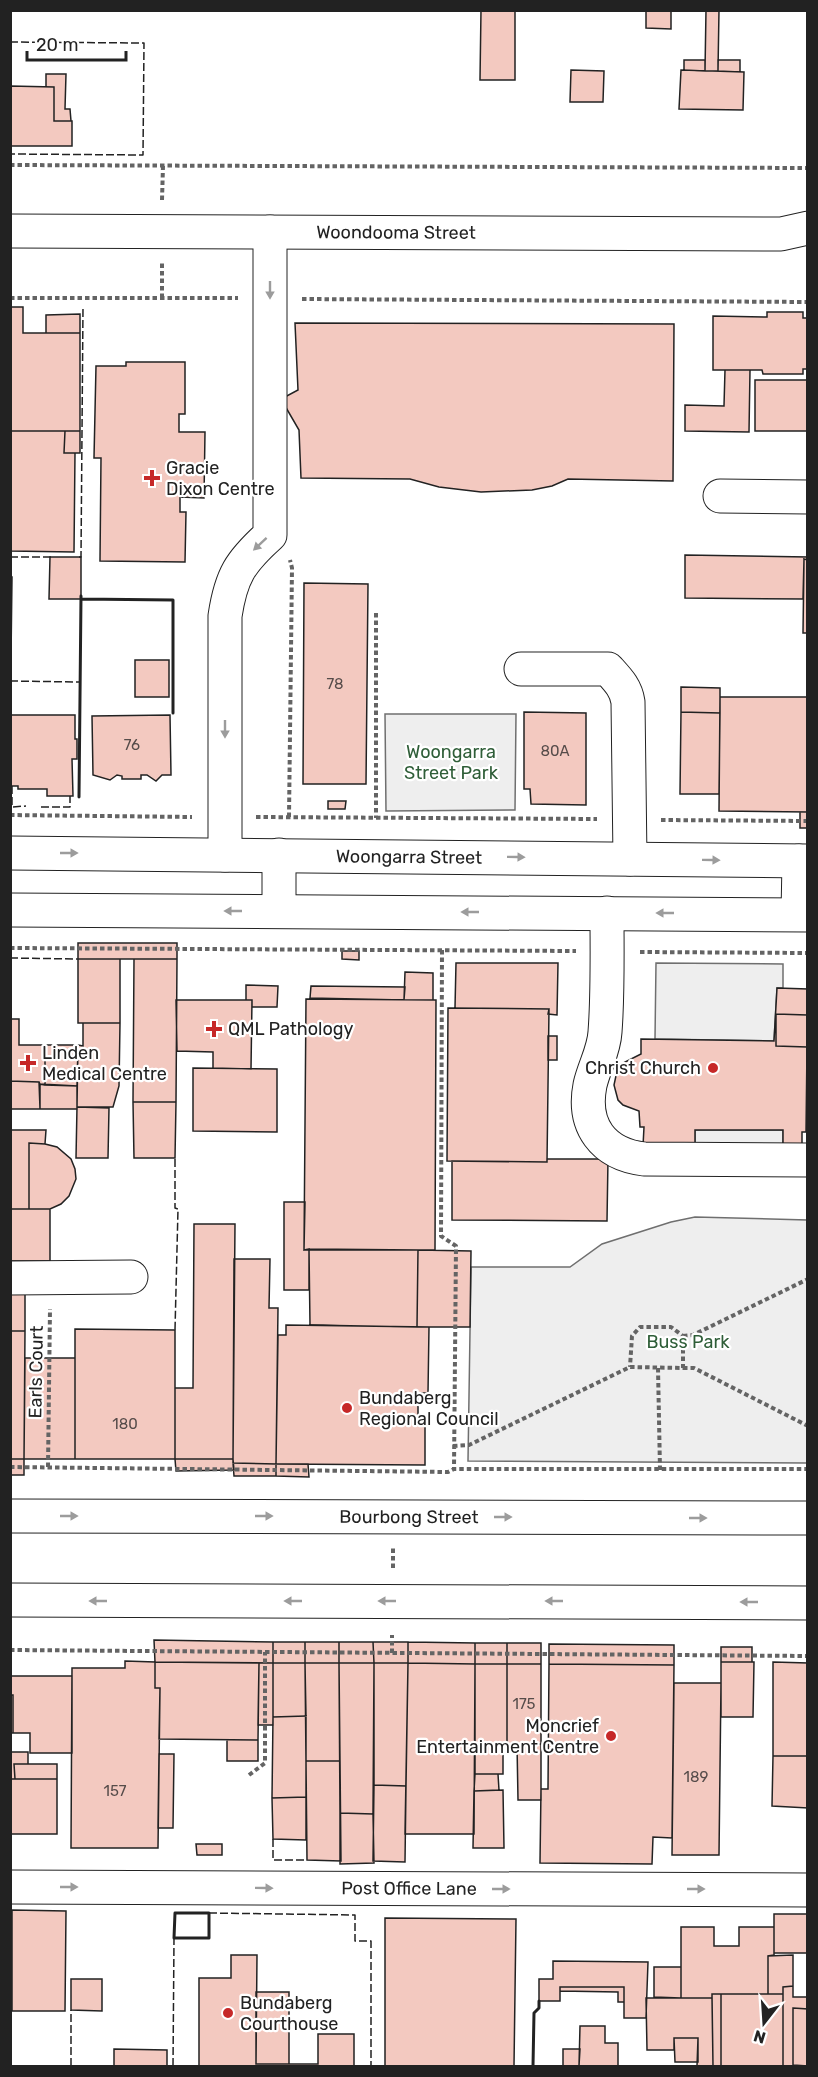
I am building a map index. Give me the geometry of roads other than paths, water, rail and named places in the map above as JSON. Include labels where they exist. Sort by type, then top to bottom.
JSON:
[{"type":"street","name":"Woondooma Street","points":[[10,231],[798,234]]},
{"type":"street","points":[[225,855],[225,616],[227,600],[239,567],[250,553],[270,535],[270,232]]},
{"type":"street","points":[[720,496],[807,497]]},
{"type":"street","points":[[521,669],[608,669],[627,693],[630,859]]},
{"type":"street","name":"Woongarra Street","points":[[10,853],[803,861]]},
{"type":"street","points":[[279,855],[279,911]]},
{"type":"street","points":[[10,910],[803,914],[803,861]]},
{"type":"street","points":[[607,913],[605,1038],[591,1081],[588,1100],[593,1128],[600,1138],[611,1147],[636,1158],[807,1160]]},
{"type":"street","points":[[10,1278],[131,1277]]},
{"type":"street","name":"Bourbong Street","points":[[10,1516],[806,1519]]},
{"type":"street","points":[[10,1600],[807,1602]]},
{"type":"street","name":"Post Office Lane","points":[[10,1887],[807,1890]]},
{"type":"place","name":"Gracie Dixon Centre","points":[[152,478]]},
{"type":"place","name":"QML Pathology","points":[[214,1029]]},
{"type":"place","name":"Linden Medical Centre","points":[[28,1063]]},
{"type":"place","name":"Christ Church","points":[[713,1068]]},
{"type":"place","name":"Bundaberg Regional Council","points":[[347,1408]]},
{"type":"place","name":"Moncrief Entertainment Centre","points":[[611,1736]]},
{"type":"place","name":"Bundaberg Courthouse","points":[[228,2013]]},
{"type":"park label","name":"Woongarra Street Park","points":[[451,762]]},
{"type":"park label","name":"Buss Park","points":[[688,1342]]}]
